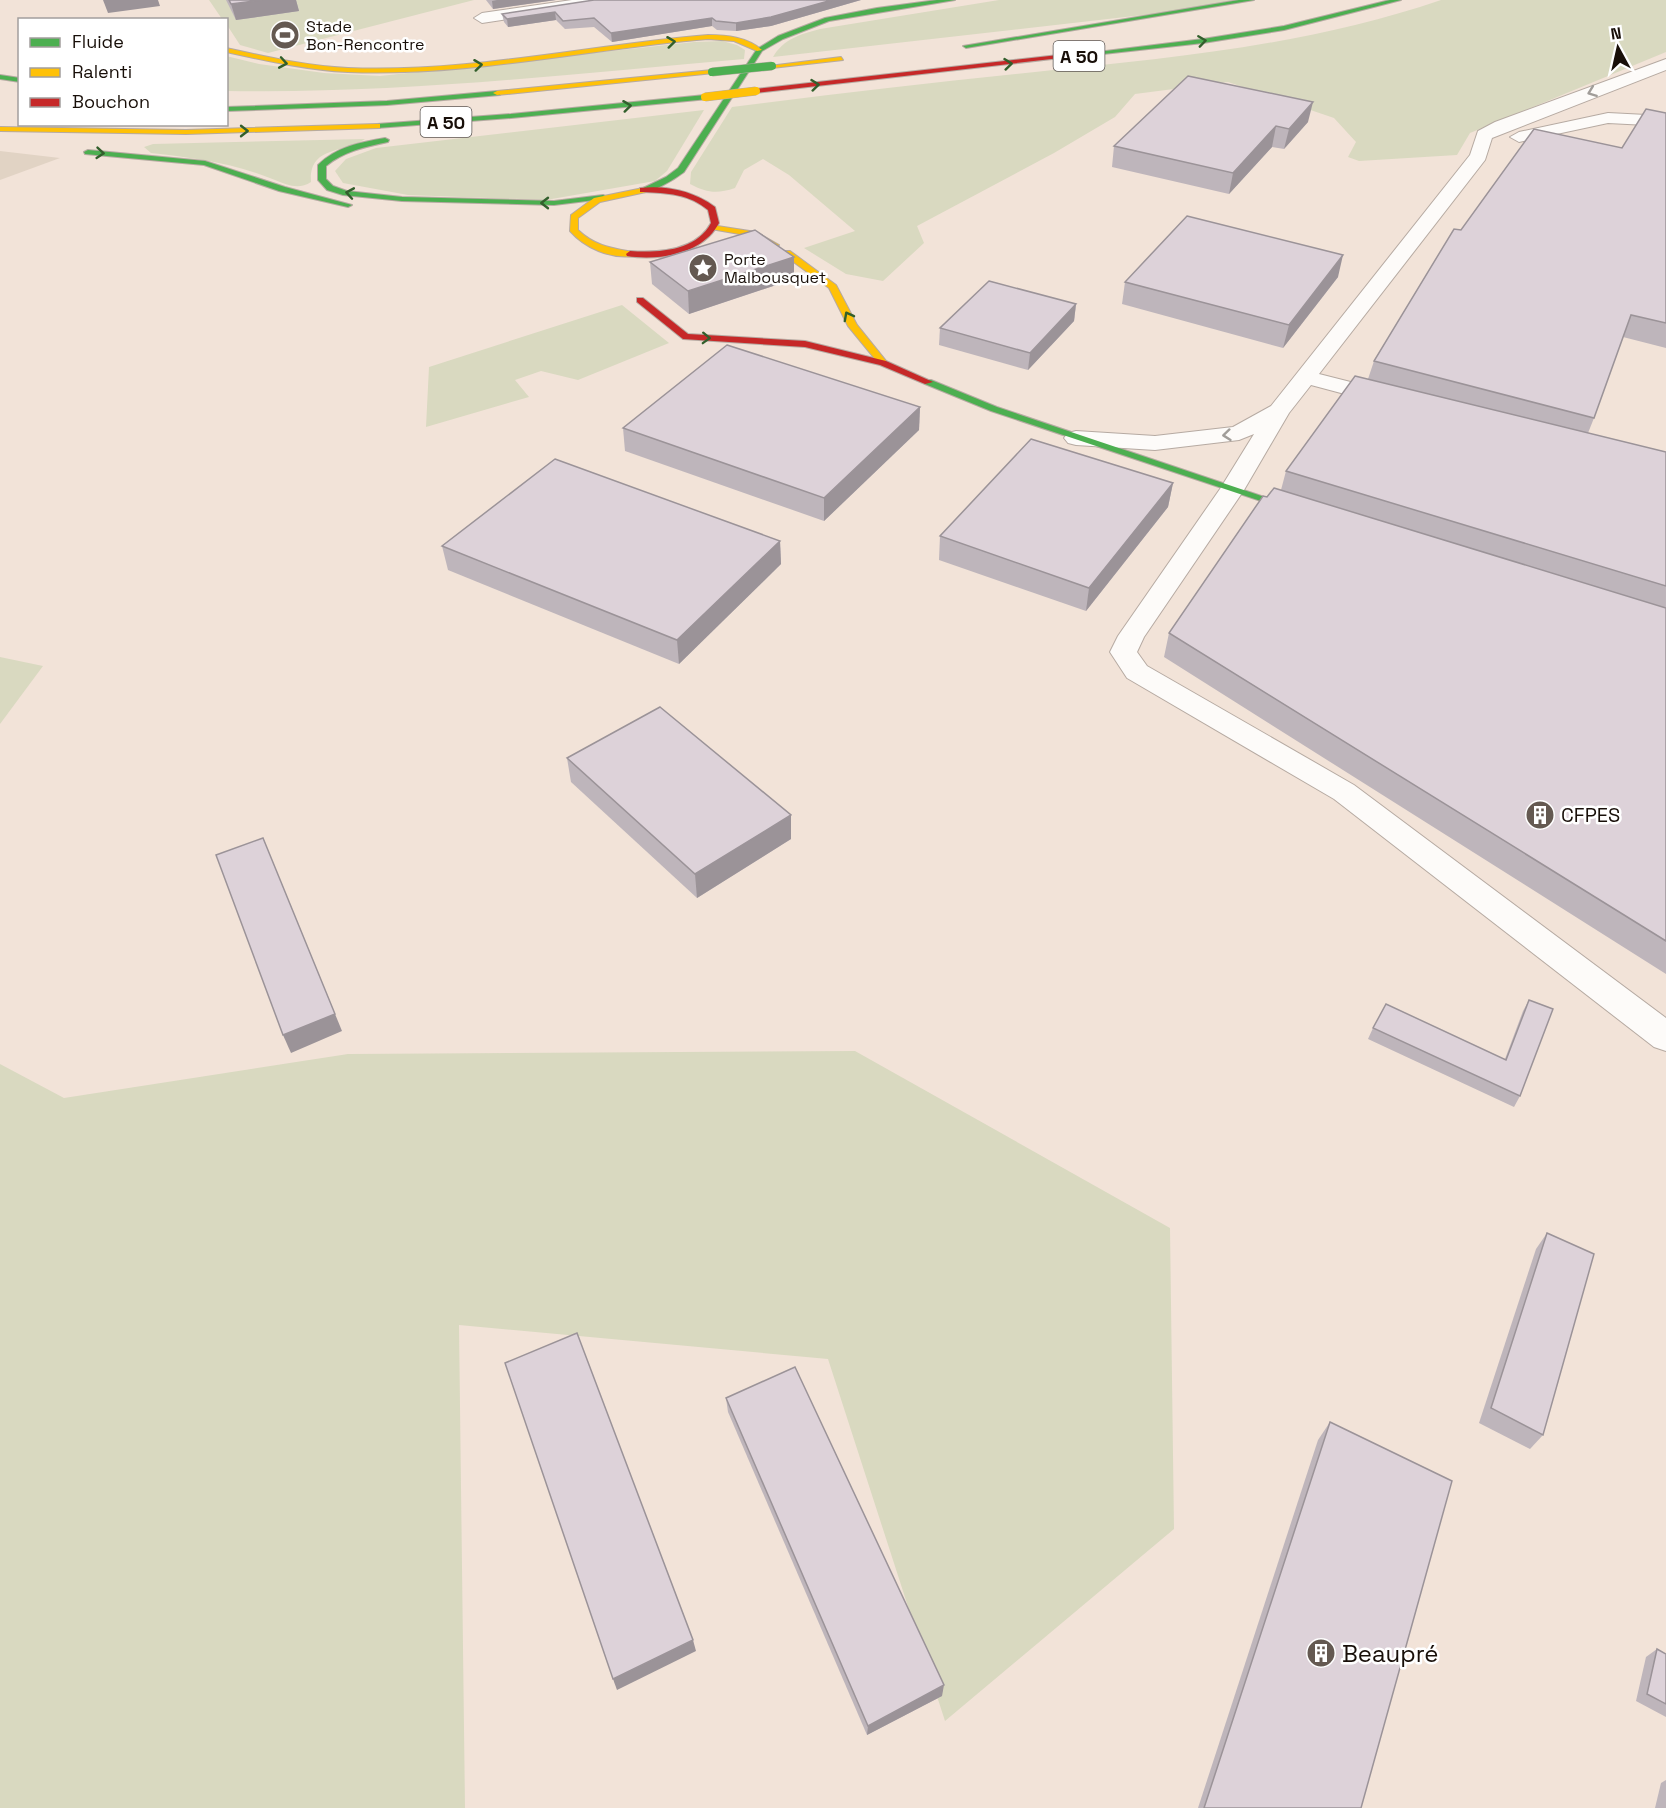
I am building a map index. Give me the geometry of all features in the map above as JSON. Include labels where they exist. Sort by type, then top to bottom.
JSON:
[{"type":"main road","points":[[603,109],[364,144],[329,157],[322,165],[320,172],[322,180],[330,188],[372,196],[555,203],[643,190],[669,179],[681,170],[759,50],[769,41],[794,30],[865,14],[952,0]]},
{"type":"main road","name":"A 50","points":[[77,126],[185,132],[386,127],[603,109],[1203,41],[1284,28],[1398,0]]},
{"type":"main road","name":"A 50","points":[[960,47],[1163,25],[1257,4]]},
{"type":"main road","points":[[228,50],[287,64],[328,69],[403,71],[450,69],[707,37],[737,38],[750,42],[759,50]]},
{"type":"main road","name":"A 50","points":[[228,109],[387,103],[852,58]]},
{"type":"main road","points":[[228,97],[336,95],[675,76]]},
{"type":"main road","points":[[0,77],[18,80]]},
{"type":"main road","points":[[0,120],[18,122]]},
{"type":"main road","points":[[0,129],[97,133],[185,132]]},
{"type":"main road","points":[[77,151],[205,163],[282,189],[358,207],[512,212],[572,224]]},
{"type":"main road","points":[[681,170],[689,195]]},
{"type":"main road","points":[[572,224],[578,238],[586,244],[619,254],[649,254],[678,250],[700,240],[714,228],[716,219],[708,204],[689,195],[643,190]]},
{"type":"main road","points":[[572,224],[580,209],[603,197]]},
{"type":"main road","points":[[714,228],[753,234],[781,249],[833,287],[853,326],[883,363]]},
{"type":"main road","points":[[612,267],[613,260],[619,254]]},
{"type":"main road","points":[[640,300],[686,337],[805,344],[883,363],[994,409],[1312,515]]},
{"type":"street","points":[[483,18],[602,0]]},
{"type":"street","points":[[1666,64],[1501,126],[1484,135],[1479,156],[1279,411],[1232,490],[1131,636],[1123,652],[1137,672],[1344,792],[1666,1036]]},
{"type":"street","points":[[1479,156],[1520,137],[1564,126],[1608,118],[1666,121]]},
{"type":"street","points":[[1306,377],[1407,403]]},
{"type":"street","points":[[1076,438],[1155,443],[1239,434],[1279,411]]},
{"type":"shaded area","points":[[0,151],[60,158],[0,180]]},
{"type":"green space","name":"Stade Bon-Rencontre","points":[[209,0],[474,0],[268,53],[240,45],[228,27],[228,18],[221,18]]},
{"type":"green space","points":[[999,0],[1234,0],[1178,11],[773,57],[787,42],[799,35],[820,29]]},
{"type":"green space","points":[[1441,0],[1666,0],[1666,52],[1470,133],[1457,155],[1359,161],[1348,157],[1356,142],[1334,118],[1228,82],[1135,94],[1115,117],[1054,153],[917,226],[924,243],[883,281],[846,274],[804,248],[855,231],[789,175],[763,159],[744,170],[735,188],[712,192],[690,184],[691,172],[732,107],[1240,48],[1342,28]]},
{"type":"green space","points":[[722,41],[737,45],[745,50],[744,59],[421,86],[228,91],[228,56],[259,64],[324,73],[380,76],[694,42]]},
{"type":"green space","points":[[704,110],[667,171],[655,181],[546,200],[408,195],[343,183],[335,171],[346,159],[376,148]]},
{"type":"green space","points":[[365,139],[322,156],[312,170],[311,182],[298,186],[288,185],[229,165],[151,153],[144,147],[153,144]]},
{"type":"green space","points":[[622,305],[669,343],[578,380],[541,371],[515,380],[529,397],[426,427],[429,367]]},
{"type":"green space","points":[[0,657],[43,666],[0,724]]},
{"type":"green space","points":[[855,1051],[1170,1228],[1174,1529],[945,1721],[828,1359],[459,1325],[465,1808],[0,1808],[0,1064],[64,1098],[348,1054]]},
{"type":"building","points":[[229,0],[262,0],[231,4]]},
{"type":"building","points":[[594,0],[832,0],[771,17],[736,23],[716,21],[712,18],[611,33],[594,18],[563,21],[555,12],[507,19],[502,14]]},
{"type":"building","points":[[1188,76],[1313,102],[1289,129],[1276,126],[1233,173],[1114,146]]},
{"type":"building","points":[[1646,109],[1666,113],[1666,323],[1631,315],[1594,418],[1374,361],[1454,229],[1461,230],[1534,129],[1622,148]]},
{"type":"building","points":[[1187,216],[1343,255],[1289,325],[1125,282]]},
{"type":"building","points":[[755,230],[794,257],[688,291],[650,262]]},
{"type":"building","points":[[989,281],[1076,304],[1030,353],[940,328]]},
{"type":"building","points":[[727,345],[920,407],[824,498],[623,428]]},
{"type":"building","points":[[1355,376],[1666,452],[1666,586],[1286,471]]},
{"type":"building","points":[[1031,439],[1173,483],[1089,588],[940,536]]},
{"type":"building","points":[[555,459],[780,541],[677,640],[442,546]]},
{"type":"building","name":"CFPES","points":[[1274,488],[1666,608],[1666,941],[1169,633],[1263,496],[1267,497]]},
{"type":"building","points":[[660,707],[791,815],[695,874],[567,758]]},
{"type":"building","points":[[263,838],[335,1014],[283,1035],[216,855]]},
{"type":"building","points":[[1529,1000],[1553,1009],[1520,1096],[1373,1028],[1386,1004],[1506,1060]]},
{"type":"building","points":[[1547,1233],[1594,1254],[1543,1435],[1491,1408]]},
{"type":"building","points":[[577,1333],[693,1640],[613,1679],[505,1363]]},
{"type":"building","points":[[795,1367],[944,1685],[868,1726],[726,1398]]},
{"type":"building","name":"Beaupré","points":[[1330,1422],[1452,1481],[1361,1808],[1204,1808]]},
{"type":"building","points":[[1657,1649],[1666,1654],[1666,1704],[1647,1694]]},
{"type":"traffic: fast","points":[[643,190],[669,179],[681,170],[759,50],[781,37],[827,20],[852,14],[952,0]]},
{"type":"traffic: fast","points":[[966,46],[1251,0]]},
{"type":"traffic: fast","points":[[1076,55],[1203,41],[1284,28],[1398,0]]},
{"type":"traffic: fast","points":[[712,72],[772,66]]},
{"type":"traffic: fast","points":[[0,77],[18,80]]},
{"type":"traffic: fast","points":[[228,109],[387,103],[497,93]]},
{"type":"traffic: fast","points":[[377,126],[511,116],[705,97]]},
{"type":"traffic: fast","points":[[385,140],[352,148],[329,159],[322,165],[322,180],[330,188],[346,193],[402,199],[554,203],[603,197]]},
{"type":"traffic: fast","points":[[88,152],[205,163],[282,189],[348,205]]},
{"type":"traffic: fast","points":[[928,382],[994,409],[1304,512]]},
{"type":"traffic: slow","points":[[228,50],[317,67],[386,71],[501,63],[708,37],[735,39],[759,50]]},
{"type":"traffic: slow","points":[[772,66],[841,59]]},
{"type":"traffic: slow","points":[[497,93],[712,72]]},
{"type":"traffic: slow","points":[[705,97],[756,91]]},
{"type":"traffic: slow","points":[[0,129],[186,132],[377,126]]},
{"type":"traffic: slow","points":[[630,254],[606,251],[586,241],[574,231],[574,217],[597,200],[643,190]]},
{"type":"traffic: slow","points":[[714,227],[753,234],[775,245]]},
{"type":"traffic: slow","points":[[787,253],[833,287],[853,326],[883,363]]},
{"type":"traffic: jam","points":[[756,91],[1076,55]]},
{"type":"traffic: jam","points":[[630,254],[666,253],[691,246],[710,233],[715,223],[712,209],[697,198],[670,191],[643,190]]},
{"type":"traffic: jam","points":[[640,300],[686,337],[805,344],[883,363],[928,382]]},
{"type":"place","name":"Stade Bon-Rencontre","points":[[285,35]]},
{"type":"place","name":"Porte Malbousquet","points":[[703,268]]},
{"type":"place","name":"CFPES","points":[[1540,815]]},
{"type":"place","name":"Beaupré","points":[[1321,1653]]}]
